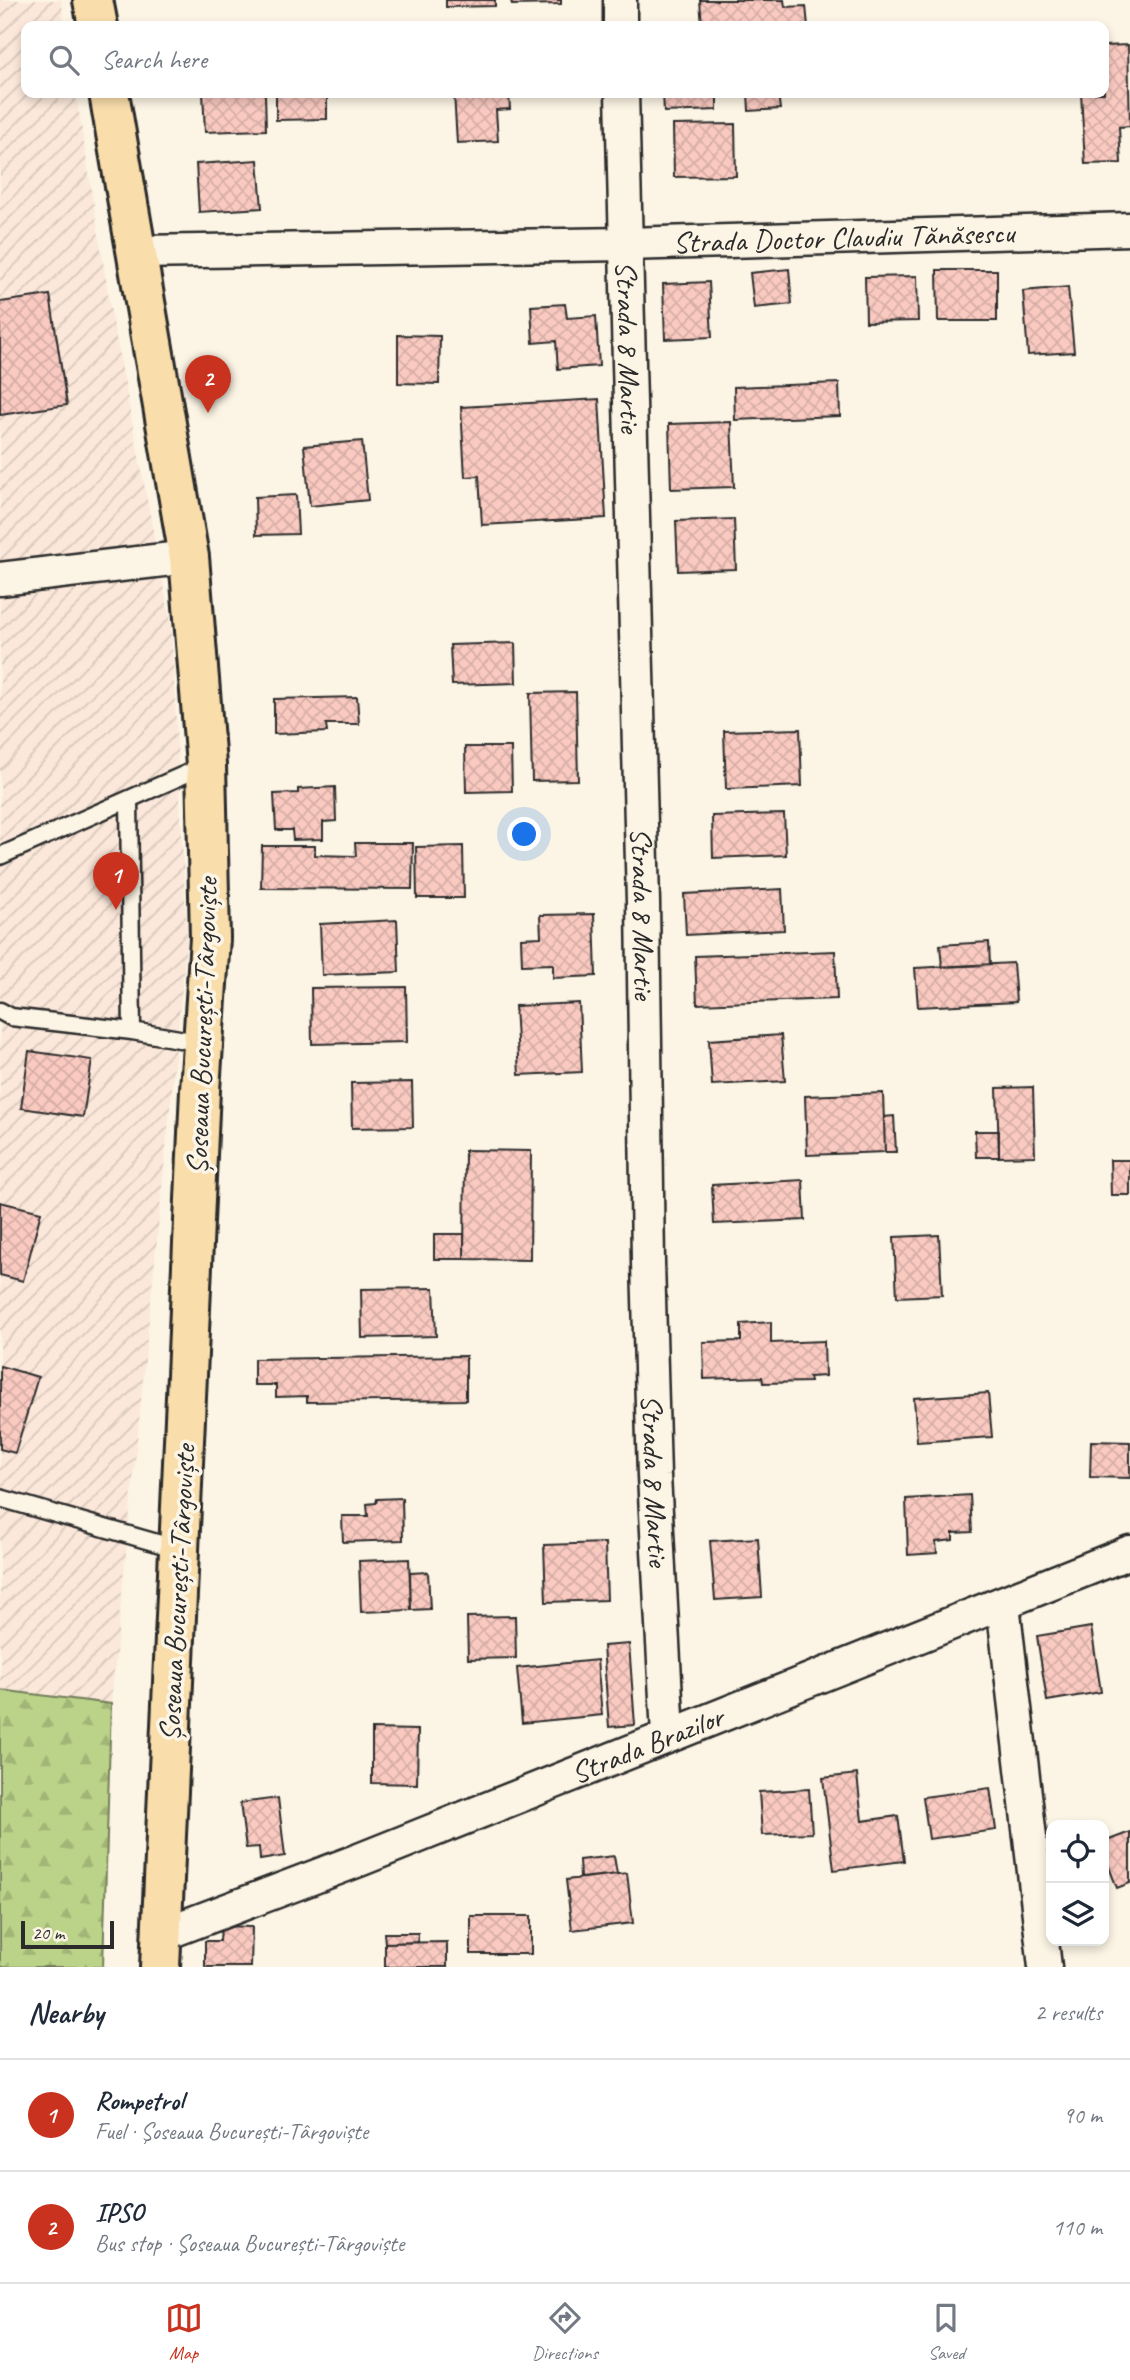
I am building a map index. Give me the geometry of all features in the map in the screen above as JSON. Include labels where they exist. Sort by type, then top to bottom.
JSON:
[{"type":"main road","points":[[93,0],[97,21]]},
{"type":"main road","name":"Șoseaua București-Târgoviște","points":[[110,98],[189,557],[206,765],[210,938],[178,1549],[161,1951]]},
{"type":"street","points":[[620,0],[620,21]]},
{"type":"street","name":"Strada 8 Martie","points":[[622,98],[643,902],[648,1275],[654,1476],[668,1735]]},
{"type":"street","name":"Strada Doctor Claudiu Tănăsescu","points":[[137,252],[626,244],[1130,229]]},
{"type":"street","points":[[0,579],[189,557]]},
{"type":"street","name":"Strada Brazilor","points":[[161,1951],[359,1860],[1130,1552]]},
{"type":"street","points":[[1003,1604],[1045,1967]]},
{"type":"lane","points":[[0,856],[206,765]]},
{"type":"lane","points":[[129,800],[132,1031]]},
{"type":"lane","points":[[0,1011],[11,1017],[132,1031],[203,1043]]},
{"type":"lane","points":[[0,1498],[178,1549]]},
{"type":"shaded area","points":[[0,0],[61,0],[64,21],[21,21],[21,98],[77,98],[111,311],[171,624],[187,937],[111,1704],[0,1690]]},
{"type":"green space","points":[[0,1690],[111,1704],[103,1967],[0,1967]]},
{"type":"building","points":[[446,0],[495,0],[495,6],[446,7]]},
{"type":"building","points":[[511,0],[561,0],[561,4],[512,5]]},
{"type":"building","points":[[700,0],[784,0],[785,7],[806,6],[808,21],[702,21]]},
{"type":"building","points":[[1128,45],[1130,126],[1119,127],[1121,163],[1085,164],[1081,98],[1109,98],[1109,46]]},
{"type":"building","points":[[203,98],[265,98],[266,130],[205,132]]},
{"type":"building","points":[[276,98],[327,98],[327,119],[276,120]]},
{"type":"building","points":[[454,98],[509,98],[510,109],[496,110],[498,141],[457,143]]},
{"type":"building","points":[[663,98],[717,98],[717,110],[664,112]]},
{"type":"building","points":[[748,98],[779,98],[780,109],[749,111]]},
{"type":"building","points":[[735,124],[736,176],[674,177],[673,125]]},
{"type":"building","points":[[258,160],[262,208],[199,212],[196,164]]},
{"type":"building","points":[[789,269],[792,304],[754,308],[750,273]]},
{"type":"building","points":[[937,270],[997,270],[997,321],[938,321]]},
{"type":"building","points":[[917,276],[918,321],[866,322],[865,277]]},
{"type":"building","points":[[709,282],[712,337],[665,339],[663,284]]},
{"type":"building","points":[[1068,287],[1074,352],[1028,355],[1023,291]]},
{"type":"building","points":[[50,295],[67,405],[0,415],[0,302]]},
{"type":"building","points":[[565,304],[567,318],[596,316],[599,366],[558,369],[556,341],[533,343],[531,306]]},
{"type":"building","points":[[398,335],[440,336],[439,384],[398,383]]},
{"type":"building","points":[[839,383],[840,416],[735,420],[734,387]]},
{"type":"building","points":[[599,399],[606,518],[482,525],[479,476],[465,477],[461,407]]},
{"type":"building","points":[[731,422],[734,487],[671,489],[669,424]]},
{"type":"building","points":[[362,441],[368,500],[310,506],[304,446]]},
{"type":"building","points":[[296,495],[298,534],[256,535],[255,497]]},
{"type":"building","points":[[734,519],[736,569],[678,571],[676,521]]},
{"type":"building","points":[[515,643],[516,683],[452,685],[450,645]]},
{"type":"building","points":[[576,692],[578,780],[532,781],[530,693]]},
{"type":"building","points":[[357,697],[359,724],[326,724],[327,732],[274,734],[274,699]]},
{"type":"building","points":[[800,729],[802,786],[726,789],[724,731]]},
{"type":"building","points":[[465,747],[511,747],[512,791],[466,792]]},
{"type":"building","points":[[335,787],[336,821],[323,822],[323,839],[293,840],[292,830],[276,830],[274,794],[298,793],[298,789]]},
{"type":"building","points":[[784,814],[786,855],[713,858],[712,816]]},
{"type":"building","points":[[355,843],[413,843],[412,889],[261,888],[262,846],[315,846],[315,855],[356,856]]},
{"type":"building","points":[[463,846],[464,898],[417,898],[416,847]]},
{"type":"building","points":[[782,889],[784,930],[686,935],[684,894]]},
{"type":"building","points":[[594,914],[596,976],[553,978],[553,964],[522,965],[521,938],[541,937],[540,915]]},
{"type":"building","points":[[397,920],[399,972],[322,975],[320,924]]},
{"type":"building","points":[[989,942],[990,965],[942,967],[940,945]]},
{"type":"building","points":[[835,951],[837,999],[697,1004],[695,956]]},
{"type":"building","points":[[1013,963],[1016,1002],[918,1007],[915,968]]},
{"type":"building","points":[[406,987],[407,1042],[312,1044],[311,988]]},
{"type":"building","points":[[579,1003],[582,1072],[519,1075],[515,1006]]},
{"type":"building","points":[[781,1035],[785,1081],[712,1085],[709,1040]]},
{"type":"building","points":[[29,1051],[92,1060],[83,1117],[21,1108]]},
{"type":"building","points":[[412,1082],[413,1127],[352,1128],[351,1083]]},
{"type":"building","points":[[1033,1087],[1035,1156],[999,1157],[997,1088]]},
{"type":"building","points":[[883,1093],[885,1152],[807,1155],[805,1096]]},
{"type":"building","points":[[894,1116],[896,1152],[885,1152],[884,1117]]},
{"type":"building","points":[[975,1131],[999,1131],[999,1157],[976,1157]]},
{"type":"building","points":[[465,1150],[531,1151],[530,1260],[464,1259]]},
{"type":"building","points":[[1110,1160],[1130,1160],[1130,1195],[1111,1195]]},
{"type":"building","points":[[803,1180],[805,1220],[714,1224],[712,1185]]},
{"type":"building","points":[[0,1202],[41,1212],[23,1281],[0,1275]]},
{"type":"building","points":[[434,1234],[464,1234],[464,1259],[434,1259]]},
{"type":"building","points":[[939,1235],[942,1295],[897,1297],[894,1237]]},
{"type":"building","points":[[434,1288],[436,1336],[362,1338],[361,1289]]},
{"type":"building","points":[[771,1322],[771,1343],[824,1341],[825,1376],[809,1377],[810,1382],[763,1383],[762,1377],[704,1379],[703,1342],[741,1341],[741,1324]]},
{"type":"building","points":[[466,1356],[466,1400],[307,1402],[307,1396],[276,1397],[276,1385],[254,1385],[254,1359]]},
{"type":"building","points":[[0,1366],[38,1377],[15,1453],[0,1449]]},
{"type":"building","points":[[988,1393],[992,1437],[917,1442],[914,1398]]},
{"type":"building","points":[[1091,1441],[1130,1442],[1130,1478],[1090,1477]]},
{"type":"building","points":[[970,1495],[972,1532],[953,1533],[953,1540],[936,1542],[937,1553],[908,1555],[906,1499]]},
{"type":"building","points":[[402,1498],[403,1540],[343,1542],[342,1516],[368,1516],[367,1504],[376,1503],[377,1499]]},
{"type":"building","points":[[758,1538],[762,1597],[715,1600],[710,1541]]},
{"type":"building","points":[[605,1543],[607,1600],[546,1602],[544,1545]]},
{"type":"building","points":[[409,1559],[411,1610],[361,1612],[359,1561]]},
{"type":"building","points":[[428,1572],[430,1609],[411,1610],[410,1573]]},
{"type":"building","points":[[515,1616],[516,1658],[468,1659],[467,1617]]},
{"type":"building","points":[[1091,1627],[1101,1692],[1047,1701],[1037,1636]]},
{"type":"building","points":[[629,1644],[635,1725],[609,1727],[603,1646]]},
{"type":"building","points":[[597,1660],[602,1715],[522,1723],[517,1668]]},
{"type":"building","points":[[372,1729],[418,1730],[417,1784],[372,1783]]},
{"type":"building","points":[[857,1774],[862,1821],[898,1816],[904,1861],[834,1870],[823,1778]]},
{"type":"building","points":[[990,1788],[996,1830],[929,1839],[923,1797]]},
{"type":"building","points":[[809,1789],[812,1833],[762,1835],[759,1792]]},
{"type":"building","points":[[278,1798],[285,1856],[260,1860],[259,1847],[246,1848],[240,1803]]},
{"type":"building","points":[[1130,1832],[1130,1883],[1117,1888],[1109,1867],[1109,1840]]},
{"type":"building","points":[[614,1856],[617,1874],[580,1878],[579,1860]]},
{"type":"building","points":[[627,1873],[633,1923],[572,1930],[566,1880]]},
{"type":"building","points":[[471,1916],[531,1916],[531,1954],[471,1954]]},
{"type":"building","points":[[221,1926],[252,1927],[251,1967],[205,1967],[205,1941],[220,1941]]},
{"type":"building","points":[[384,1933],[418,1933],[418,1942],[385,1943]]},
{"type":"building","points":[[447,1942],[447,1967],[385,1967],[385,1943]]},
{"type":"place","name":"IPSO","points":[[208,413]]},
{"type":"place","name":"Rompetrol","points":[[116,910]]}]
